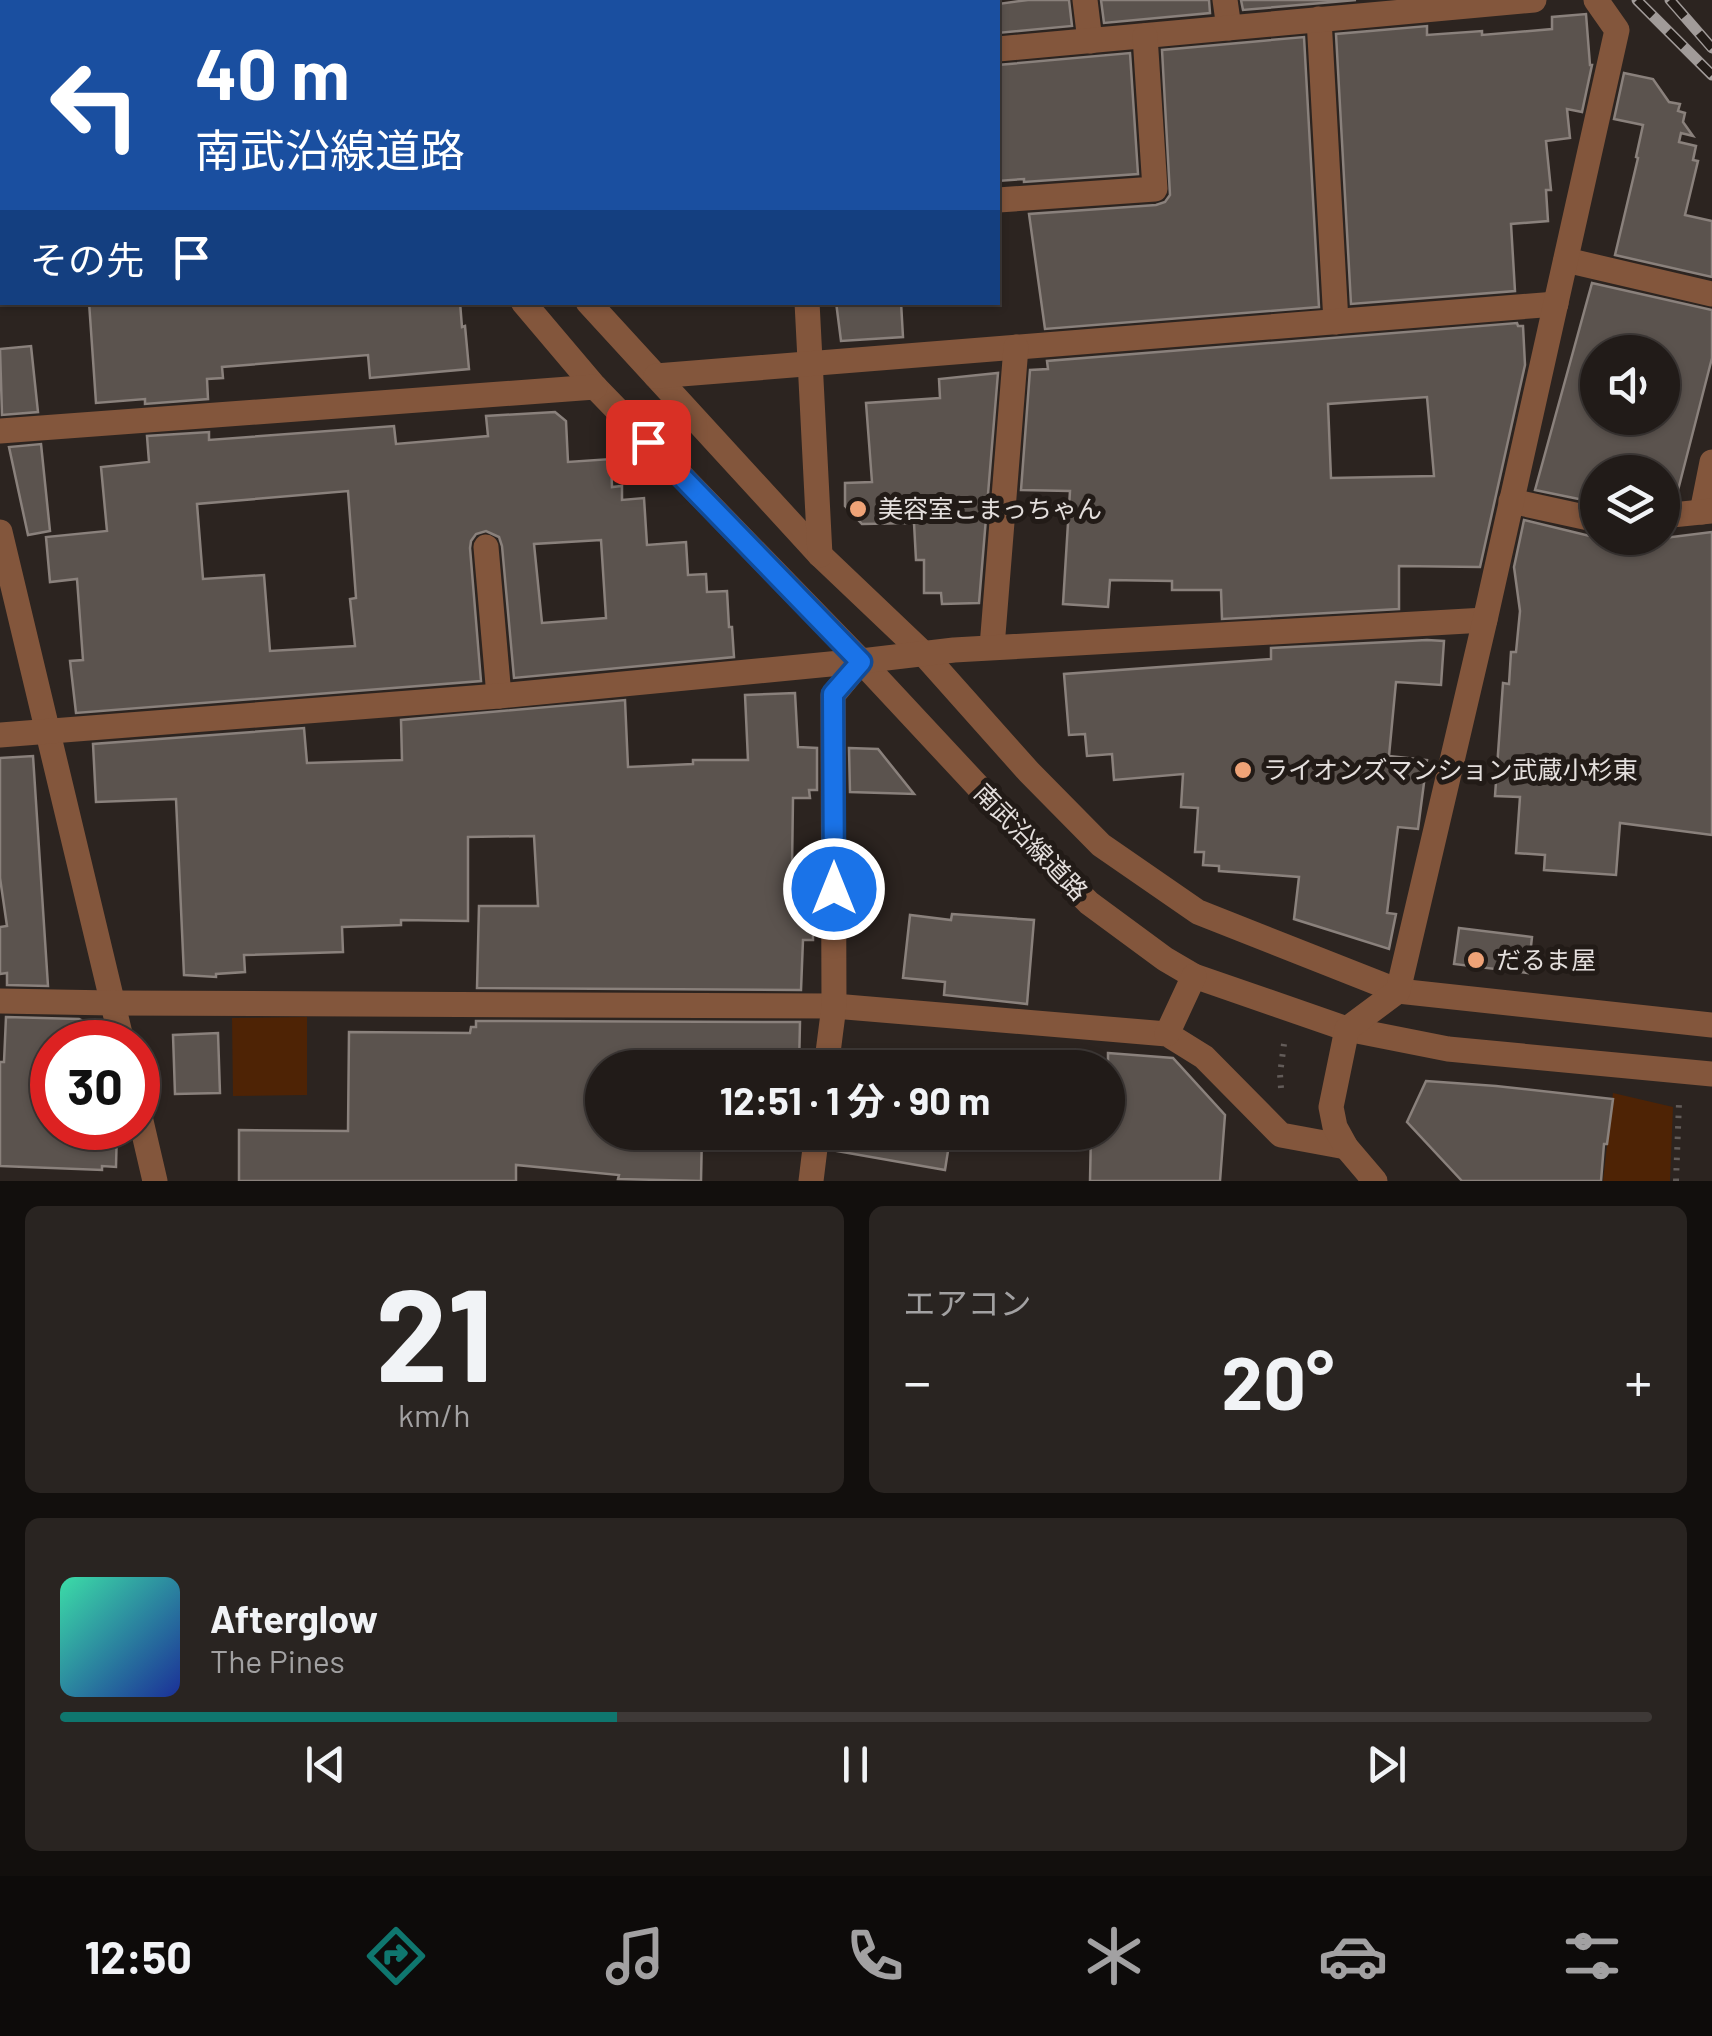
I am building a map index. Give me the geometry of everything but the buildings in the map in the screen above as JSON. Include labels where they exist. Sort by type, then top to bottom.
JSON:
[{"type":"street","points":[[1085,0],[1090,41]]},
{"type":"street","points":[[1225,0],[1228,28]]},
{"type":"street","points":[[1000,49],[1534,0]]},
{"type":"street","points":[[1376,1181],[1346,1147],[1335,1128],[1331,1107],[1347,1029],[1398,991],[1617,30],[1596,0]]},
{"type":"street","points":[[1318,20],[1336,322]]},
{"type":"street","points":[[1000,200],[1155,189],[1145,36]]},
{"type":"street","points":[[1566,260],[1712,294]]},
{"type":"street","points":[[656,376],[1556,304]]},
{"type":"street","name":"南武沿線道路","points":[[526,305],[595,387],[1088,903],[1164,959],[1194,976],[1347,1029],[1448,1049],[1712,1074]]},
{"type":"street","name":"南武沿線道路","points":[[591,305],[820,554],[922,652],[1029,772],[1102,845],[1198,912],[1398,991],[1712,1025]]},
{"type":"street","points":[[807,305],[820,554]]},
{"type":"street","points":[[992,647],[1016,348]]},
{"type":"street","points":[[0,431],[595,387]]},
{"type":"street","points":[[1680,514],[1707,511],[1712,462]]},
{"type":"street","points":[[1511,501],[1580,516]]},
{"type":"street","points":[[0,532],[6,580],[117,1020]]},
{"type":"street","points":[[486,548],[499,696]]},
{"type":"street","points":[[0,736],[499,696],[861,662],[922,652],[1485,620]]},
{"type":"street","points":[[828,1050],[834,1006],[833,694],[861,662]]},
{"type":"street","points":[[1166,1034],[1194,976]]},
{"type":"street","points":[[0,1001],[834,1006],[1166,1034],[1204,1057],[1281,1135],[1346,1147]]},
{"type":"street","points":[[148,1150],[155,1181]]},
{"type":"street","points":[[811,1181],[815,1150]]},
{"type":"path","points":[[1676,1181],[1679,1102]]},
{"type":"shaded area","points":[[307,1017],[307,1095],[233,1096],[232,1018]]},
{"type":"shaded area","points":[[1613,1093],[1673,1107],[1670,1181],[1603,1181]]},
{"type":"railway","points":[[1637,0],[1712,75]]},
{"type":"railway","points":[[1670,0],[1712,48]]},
{"type":"place","name":"美容室こまっちゃん","points":[[858,509]]},
{"type":"place","name":"ライオンズマンション武蔵小杉東","points":[[1243,770]]},
{"type":"place","name":"だるま屋","points":[[1476,960]]},
{"type":"route","points":[[648,442],[861,662],[833,694],[834,889]]}]
